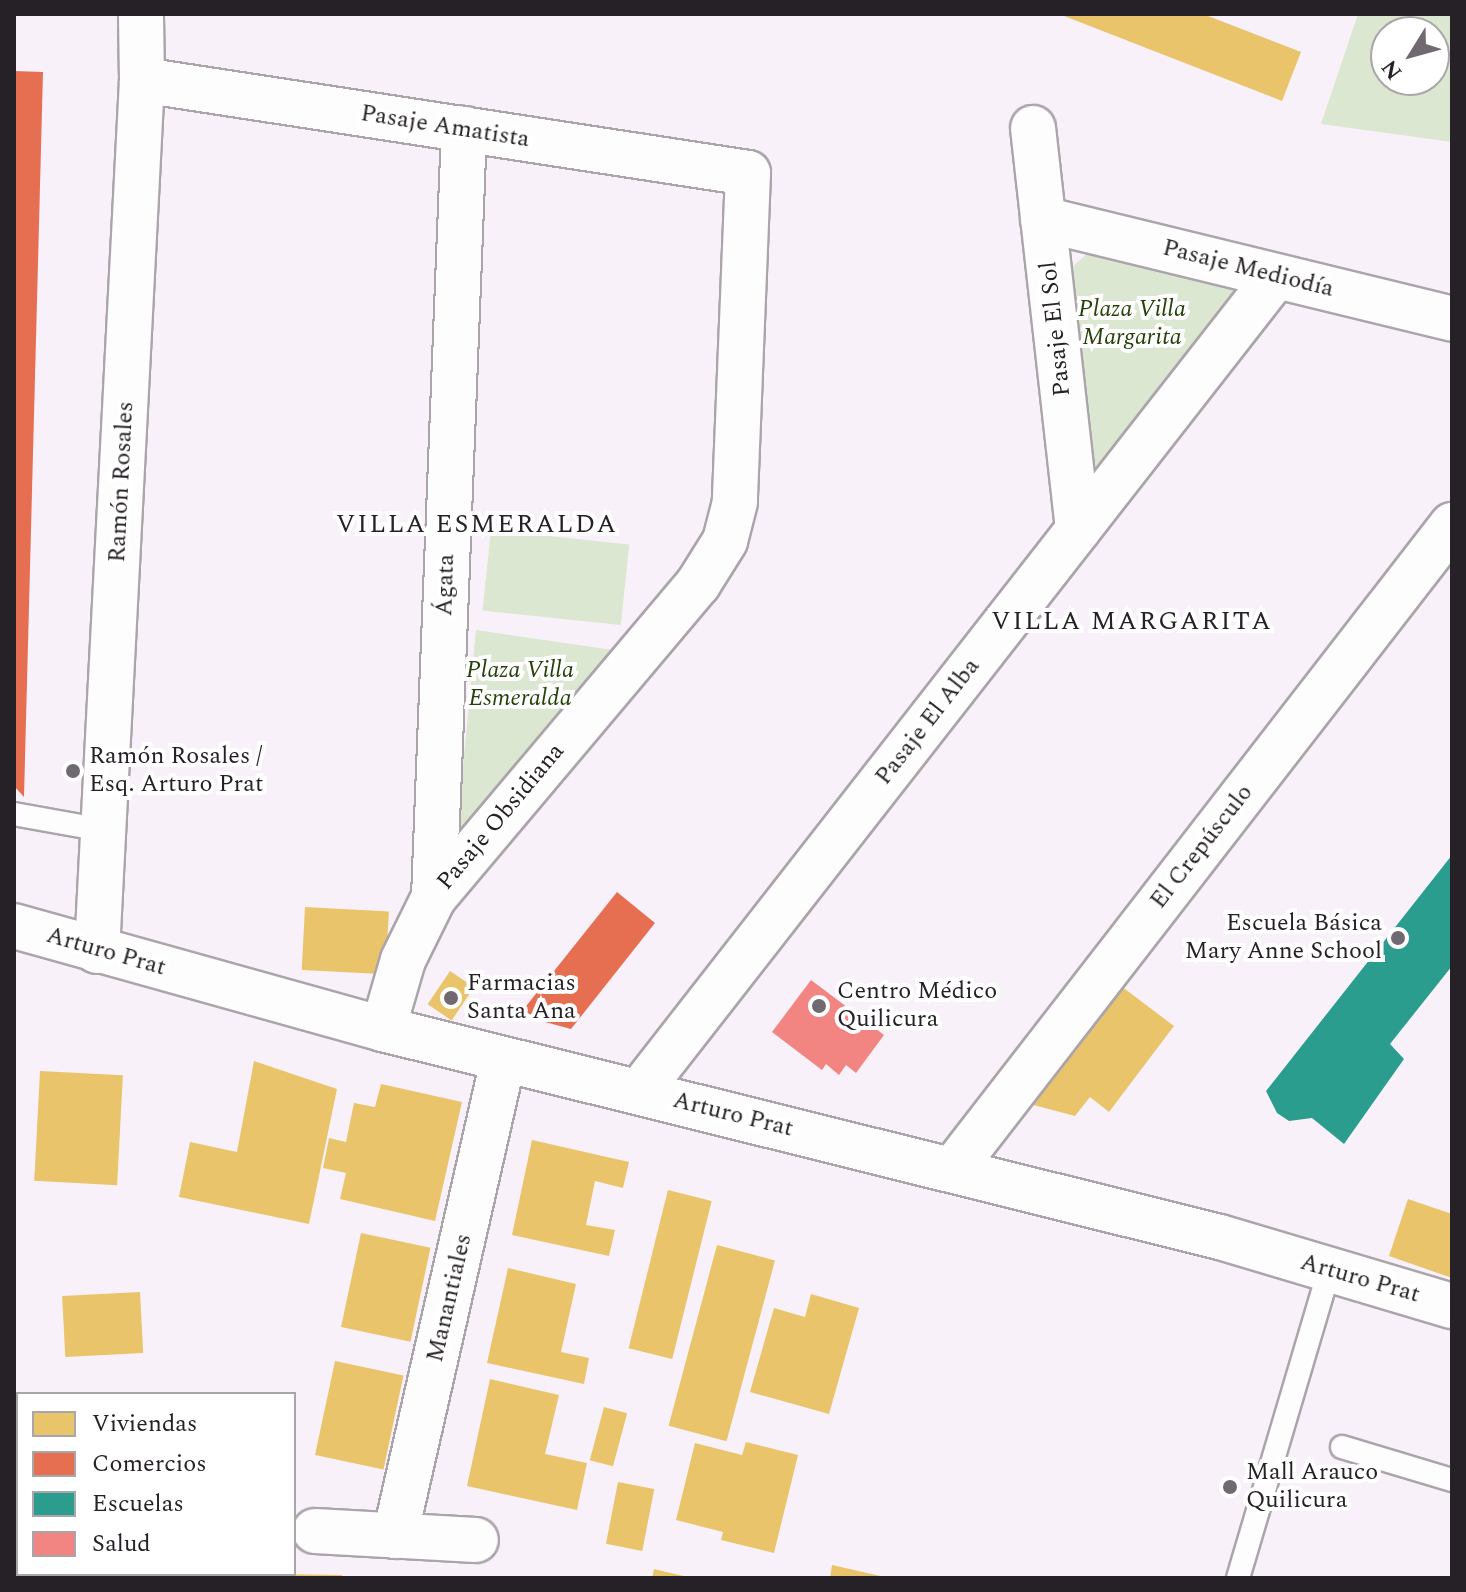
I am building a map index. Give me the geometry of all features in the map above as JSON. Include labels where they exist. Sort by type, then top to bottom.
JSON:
[{"type":"street","name":"Ramón Rosales","points":[[97,951],[142,80],[141,14]]},
{"type":"street","name":"Pasaje Amatista","points":[[142,80],[748,173]]},
{"type":"street","name":"Pasaje El Sol","points":[[1033,128],[1078,529]]},
{"type":"street","name":"Ágata","points":[[434,897],[464,129]]},
{"type":"street","name":"Pasaje Obsidiana","points":[[383,1029],[403,960],[434,897],[698,584],[725,541],[735,502],[748,173]]},
{"type":"street","name":"Pasaje Mediodía","points":[[1043,219],[1452,319]]},
{"type":"street","name":"Pasaje El Alba","points":[[639,1092],[1276,276]]},
{"type":"street","name":"El Crepúsculo","points":[[953,1169],[1452,525]]},
{"type":"street","name":"Arturo Prat","points":[[14,926],[383,1029],[1220,1237],[1452,1306]]},
{"type":"street","name":"Manantiales","points":[[395,1536],[503,1059]]},
{"type":"street","points":[[315,1531],[476,1540]]},
{"type":"lane","points":[[14,814],[103,830]]},
{"type":"lane","points":[[1238,1578],[1329,1270]]},
{"type":"lane","points":[[1342,1447],[1452,1480]]},
{"type":"green space","points":[[1358,14],[1452,14],[1452,142],[1321,124]]},
{"type":"green space","name":"Plaza Villa Margarita","points":[[1097,245],[1245,283],[1087,489],[1061,277]]},
{"type":"green space","points":[[491,530],[629,545],[621,625],[483,611]]},
{"type":"green space","name":"Plaza Villa Esmeralda","points":[[476,630],[613,650],[456,840]]},
{"type":"green space","points":[[16,1441],[16,1576],[56,1578],[14,1578]]},
{"type":"building: Viviendas","points":[[1059,14],[1203,14],[1301,52],[1282,101]]},
{"type":"building: Viviendas","points":[[305,907],[389,911],[386,974],[302,970]]},
{"type":"building: Viviendas","points":[[450,971],[474,987],[452,1020],[428,1004]]},
{"type":"building: Viviendas","points":[[1117,983],[1174,1026],[1109,1112],[1090,1097],[1075,1116],[1026,1103]]},
{"type":"building: Viviendas","points":[[254,1061],[337,1089],[309,1224],[179,1197],[190,1142],[237,1152]]},
{"type":"building: Viviendas","points":[[40,1071],[123,1075],[117,1185],[34,1181]]},
{"type":"building: Viviendas","points":[[381,1084],[462,1102],[435,1221],[340,1199],[346,1173],[323,1168],[329,1138],[346,1142],[354,1103],[375,1107]]},
{"type":"building: Viviendas","points":[[532,1140],[629,1162],[623,1188],[595,1181],[586,1225],[615,1230],[609,1256],[512,1235]]},
{"type":"building: Viviendas","points":[[668,1190],[712,1201],[672,1359],[629,1348]]},
{"type":"building: Viviendas","points":[[1408,1199],[1452,1214],[1452,1278],[1389,1256]]},
{"type":"building: Viviendas","points":[[361,1233],[430,1248],[410,1342],[341,1327]]},
{"type":"building: Viviendas","points":[[717,1245],[775,1261],[727,1441],[669,1426]]},
{"type":"building: Viviendas","points":[[508,1268],[576,1284],[561,1352],[589,1358],[584,1384],[487,1363]]},
{"type":"building: Viviendas","points":[[140,1292],[143,1353],[65,1357],[62,1296]]},
{"type":"building: Viviendas","points":[[811,1294],[859,1308],[829,1414],[750,1392],[774,1308],[805,1317]]},
{"type":"building: Viviendas","points":[[335,1361],[403,1376],[384,1469],[315,1455]]},
{"type":"building: Viviendas","points":[[490,1379],[559,1395],[545,1454],[587,1463],[577,1510],[467,1486]]},
{"type":"building: Viviendas","points":[[604,1407],[627,1413],[613,1466],[590,1460]]},
{"type":"building: Viviendas","points":[[746,1442],[798,1455],[774,1553],[721,1540],[723,1532],[676,1520],[695,1443],[742,1455]]},
{"type":"building: Viviendas","points":[[618,1482],[654,1489],[642,1551],[606,1544]]},
{"type":"building: Viviendas","points":[[832,1565],[885,1577],[885,1578],[830,1578]]},
{"type":"building: Viviendas","points":[[654,1569],[688,1577],[688,1578],[652,1578]]},
{"type":"building: Viviendas","points":[[296,1574],[342,1575],[342,1578],[284,1578]]},
{"type":"building: Comercios","points":[[14,71],[43,72],[24,797],[14,786]]},
{"type":"building: Comercios","points":[[617,892],[655,923],[571,1029],[519,1015]]},
{"type":"building: Escuelas","points":[[1452,855],[1452,966],[1390,1044],[1404,1059],[1344,1144],[1312,1118],[1289,1121],[1277,1113],[1266,1091]]},
{"type":"building: Salud","name":"Centro Médico Quilicura","points":[[811,980],[884,1035],[856,1073],[846,1065],[839,1075],[826,1064],[822,1070],[772,1032]]},
{"type":"place","name":"Ramón Rosales / Esq. Arturo Prat","points":[[73,771]]},
{"type":"place","name":"Escuela Básica Mary Anne School","points":[[1398,938]]},
{"type":"place","name":"Farmacias Santa Ana","points":[[451,998]]},
{"type":"place","name":"Centro Médico Quilicura","points":[[819,1006]]},
{"type":"place","name":"Mall Arauco Quilicura","points":[[1230,1487]]},
{"type":"district","name":"VILLA ESMERALDA","points":[[477,525]]},
{"type":"district","name":"VILLA MARGARITA","points":[[1132,622]]}]
